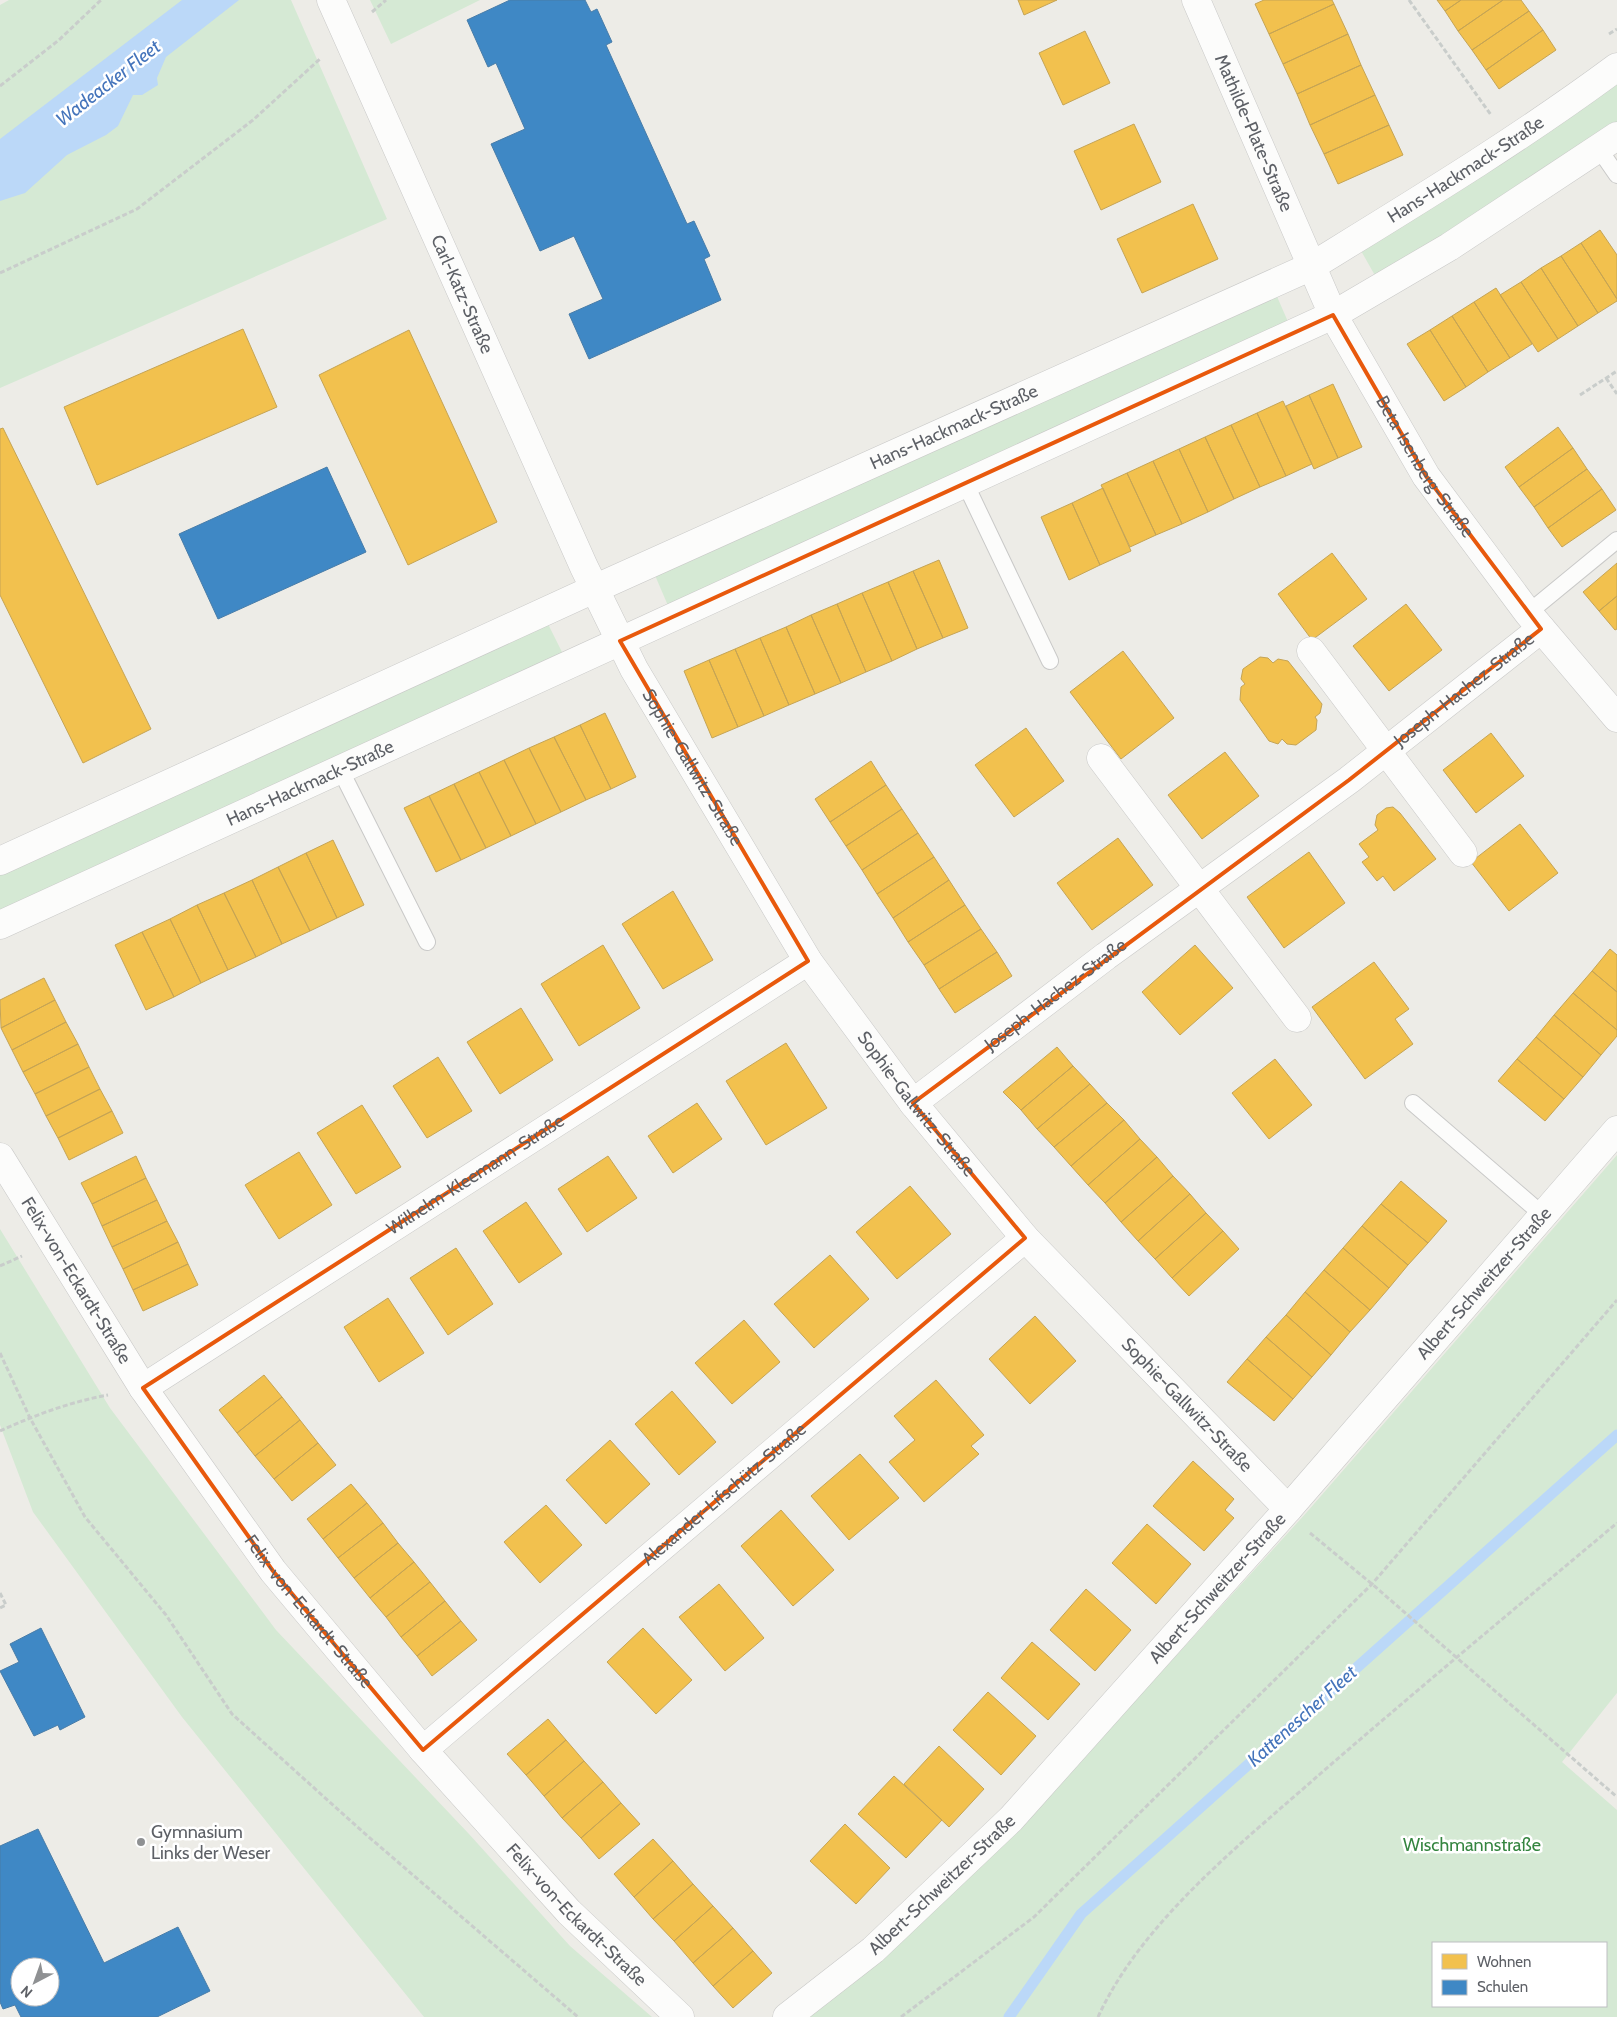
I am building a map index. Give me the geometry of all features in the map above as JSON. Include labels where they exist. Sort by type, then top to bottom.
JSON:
[{"type":"street","name":"Carl-Katz-Straße","points":[[331,0],[594,589]]},
{"type":"street","name":"Mathilde-Plate-Straße","points":[[1196,0],[1312,266]]},
{"type":"street","name":"Hans-Hackmack-Straße","points":[[0,861],[594,589],[1312,266],[1410,206],[1562,108],[1617,67]]},
{"type":"street","name":"Hans-Hackmack-Straße","points":[[0,925],[1333,315],[1450,247],[1608,142]]},
{"type":"street","points":[[1312,266],[1333,315]]},
{"type":"street","name":"Beta-Isenberg-Straße","points":[[1333,315],[1426,476],[1534,621],[1617,718]]},
{"type":"street","points":[[594,589],[620,641]]},
{"type":"street","name":"Joseph-Hachez-Straße","points":[[913,1103],[1106,956],[1349,780],[1534,621]]},
{"type":"street","name":"Sophie-Gallwitz-Straße","points":[[620,641],[808,961],[913,1103],[1025,1238],[1288,1509]]},
{"type":"street","name":"Joseph-Hachez-Straße","points":[[1312,652],[1463,852]]},
{"type":"street","points":[[1101,758],[1297,1018]]},
{"type":"street","name":"Wilhelm-Kleemann-Straße","points":[[143,1388],[808,961]]},
{"type":"street","name":"Albert-Schweitzer-Straße","points":[[787,2017],[873,1950],[1011,1819],[1288,1509],[1617,1130]]},
{"type":"street","name":"Felix-von-Eckardt-Straße","points":[[0,1157],[143,1388],[273,1571],[423,1750],[570,1912],[680,2017]]},
{"type":"street","name":"Alexander-Lifschütz-Straße","points":[[423,1750],[1025,1238]]},
{"type":"lane","points":[[1608,142],[1617,175]]},
{"type":"lane","points":[[965,483],[1050,661]]},
{"type":"lane","points":[[1534,621],[1617,540]]},
{"type":"lane","points":[[340,769],[427,942]]},
{"type":"lane","points":[[1413,1103],[1543,1215]]},
{"type":"path","points":[[0,86],[58,40],[101,0]]},
{"type":"path","points":[[0,273],[137,208],[253,120],[386,0]]},
{"type":"path","points":[[1409,0],[1491,115]]},
{"type":"path","points":[[1580,395],[1617,371]]},
{"type":"path","points":[[1606,378],[1617,394]]},
{"type":"path","points":[[901,2017],[1034,1917],[1372,1584],[1617,1300]]},
{"type":"path","points":[[0,1353],[30,1418],[85,1517],[166,1616],[232,1714],[363,1832],[578,2017]]},
{"type":"path","points":[[0,1431],[78,1400],[143,1388]]},
{"type":"path","points":[[1288,1509],[1303,1527],[1372,1584],[1617,1797]]},
{"type":"path","points":[[1098,2017],[1109,1992],[1162,1920],[1249,1837],[1456,1658],[1617,1523]]},
{"type":"path","points":[[0,1594],[6,1606],[0,1608]]},
{"type":"highlighted area","points":[[1333,315],[1426,476],[1541,629],[1349,780],[913,1103],[1025,1238],[423,1750],[273,1571],[143,1388],[808,961],[620,641]]},
{"type":"green space","points":[[9,0],[291,0],[387,219],[0,388],[0,5]]},
{"type":"green space","points":[[370,0],[480,0],[391,44]]},
{"type":"green space","points":[[1617,79],[1617,123],[1377,279],[1360,249]]},
{"type":"green space","points":[[1275,292],[1289,324],[669,608],[654,573]]},
{"type":"green space","points":[[548,624],[564,656],[0,914],[0,872]]},
{"type":"green space","name":"Wischmannstraße","points":[[1617,1155],[1617,1693],[1562,1762],[1617,1810],[1617,2017],[810,2017],[1012,1836],[1307,1512]]},
{"type":"green space","points":[[0,1229],[110,1408],[276,1630],[469,1834],[570,1946],[652,2017],[424,2017],[182,1717],[33,1512],[0,1425]]},
{"type":"water","name":"Wadeacker Fleet","points":[[182,0],[239,0],[166,57],[157,78],[158,85],[142,95],[133,95],[118,126],[106,135],[67,155],[25,193],[0,201],[0,139]]},
{"type":"building: Wohnen","points":[[1018,0],[1057,0],[1024,15]]},
{"type":"building: Wohnen","points":[[1264,0],[1332,0],[1334,4],[1269,34],[1255,4]]},
{"type":"building: Wohnen","points":[[1437,0],[1461,0],[1445,11]]},
{"type":"building: Wohnen","points":[[1461,0],[1503,0],[1458,31],[1445,11]]},
{"type":"building: Wohnen","points":[[1503,0],[1521,0],[1529,11],[1472,50],[1458,31]]},
{"type":"building: Wohnen","points":[[1334,4],[1348,34],[1283,64],[1269,34]]},
{"type":"building: Wohnen","points":[[1529,11],[1543,30],[1486,70],[1472,50]]},
{"type":"building: Wohnen","points":[[1543,30],[1556,50],[1499,89],[1486,70]]},
{"type":"building: Wohnen","points":[[1085,31],[1110,83],[1063,105],[1039,53]]},
{"type":"building: Wohnen","points":[[1348,34],[1361,65],[1297,94],[1283,64]]},
{"type":"building: Wohnen","points":[[1361,65],[1375,95],[1310,125],[1297,94]]},
{"type":"building: Wohnen","points":[[1375,95],[1389,125],[1324,154],[1310,125]]},
{"type":"building: Wohnen","points":[[1134,124],[1161,182],[1101,210],[1074,151]]},
{"type":"building: Wohnen","points":[[1389,125],[1403,155],[1338,184],[1324,154]]},
{"type":"building: Wohnen","points":[[1193,204],[1218,259],[1142,293],[1117,239]]},
{"type":"building: Wohnen","points":[[1600,230],[1617,255],[1617,299],[1581,243]]},
{"type":"building: Wohnen","points":[[1581,243],[1617,299],[1617,301],[1598,313],[1561,256]]},
{"type":"building: Wohnen","points":[[1561,256],[1598,313],[1578,326],[1541,268]]},
{"type":"building: Wohnen","points":[[1541,268],[1578,326],[1558,339],[1521,282]]},
{"type":"building: Wohnen","points":[[1521,282],[1558,339],[1538,352],[1500,295]]},
{"type":"building: Wohnen","points":[[1496,288],[1532,344],[1510,358],[1474,302]]},
{"type":"building: Wohnen","points":[[1474,302],[1510,358],[1488,372],[1452,316]]},
{"type":"building: Wohnen","points":[[1452,316],[1488,372],[1466,387],[1430,330]]},
{"type":"building: Wohnen","points":[[243,329],[277,407],[97,485],[64,407]]},
{"type":"building: Wohnen","points":[[409,330],[497,522],[408,565],[319,375]]},
{"type":"building: Wohnen","points":[[1430,330],[1466,387],[1444,401],[1407,344]]},
{"type":"building: Wohnen","points":[[1333,384],[1362,447],[1338,458],[1309,395]]},
{"type":"building: Wohnen","points":[[1309,395],[1338,458],[1314,469],[1286,406]]},
{"type":"building: Wohnen","points":[[1283,401],[1312,464],[1286,476],[1257,413]]},
{"type":"building: Wohnen","points":[[1257,413],[1286,476],[1260,487],[1231,425]]},
{"type":"building: Wohnen","points":[[1231,425],[1260,487],[1234,499],[1205,437]]},
{"type":"building: Wohnen","points":[[1558,427],[1573,448],[1519,487],[1505,467]]},
{"type":"building: Wohnen","points":[[3,428],[151,729],[83,763],[0,595],[0,429]]},
{"type":"building: Wohnen","points":[[1205,437],[1234,499],[1208,512],[1179,449]]},
{"type":"building: Wohnen","points":[[1573,448],[1587,469],[1534,507],[1519,487]]},
{"type":"building: Wohnen","points":[[1179,449],[1208,512],[1182,524],[1153,461]]},
{"type":"building: Wohnen","points":[[1153,461],[1182,524],[1156,535],[1127,473]]},
{"type":"building: Wohnen","points":[[1587,469],[1602,489],[1548,528],[1534,507]]},
{"type":"building: Wohnen","points":[[1127,473],[1156,535],[1130,547],[1101,485]]},
{"type":"building: Wohnen","points":[[1103,488],[1131,551],[1100,565],[1072,503]]},
{"type":"building: Wohnen","points":[[1602,489],[1616,510],[1562,547],[1548,528]]},
{"type":"building: Wohnen","points":[[1072,503],[1100,565],[1069,580],[1041,517]]},
{"type":"building: Wohnen","points":[[1332,553],[1367,599],[1312,640],[1278,594]]},
{"type":"building: Wohnen","points":[[939,560],[968,628],[943,638],[913,571]]},
{"type":"building: Wohnen","points":[[1617,563],[1617,596],[1599,611],[1583,592]]},
{"type":"building: Wohnen","points":[[913,571],[943,638],[917,649],[888,582]]},
{"type":"building: Wohnen","points":[[888,582],[917,649],[892,661],[862,593]]},
{"type":"building: Wohnen","points":[[862,593],[892,661],[866,672],[837,604]]},
{"type":"building: Wohnen","points":[[1617,596],[1617,629],[1615,630],[1599,611]]},
{"type":"building: Wohnen","points":[[837,604],[866,672],[841,683],[811,615]]},
{"type":"building: Wohnen","points":[[1406,604],[1442,650],[1389,691],[1353,646]]},
{"type":"building: Wohnen","points":[[811,615],[841,683],[815,694],[786,627]]},
{"type":"building: Wohnen","points":[[786,627],[815,694],[789,705],[760,638]]},
{"type":"building: Wohnen","points":[[760,638],[789,705],[764,716],[735,649]]},
{"type":"building: Wohnen","points":[[735,649],[764,716],[738,727],[709,660]]},
{"type":"building: Wohnen","points":[[1123,651],[1174,718],[1121,759],[1070,692]]},
{"type":"building: Wohnen","points":[[1260,657],[1268,658],[1273,663],[1278,659],[1288,661],[1322,704],[1320,713],[1315,717],[1317,720],[1316,730],[1296,745],[1287,744],[1282,739],[1278,744],[1269,741],[1240,700],[1241,687],[1245,684],[1241,679],[1243,669]]},
{"type":"building: Wohnen","points":[[709,660],[738,727],[712,738],[684,671]]},
{"type":"building: Wohnen","points":[[605,713],[636,777],[611,789],[580,725]]},
{"type":"building: Wohnen","points":[[580,725],[611,789],[586,800],[554,737]]},
{"type":"building: Wohnen","points":[[1026,728],[1064,781],[1014,817],[975,765]]},
{"type":"building: Wohnen","points":[[1491,733],[1524,776],[1476,813],[1443,770]]},
{"type":"building: Wohnen","points":[[554,737],[586,800],[561,812],[529,748]]},
{"type":"building: Wohnen","points":[[529,748],[561,812],[536,824],[504,760]]},
{"type":"building: Wohnen","points":[[1225,752],[1259,796],[1202,839],[1168,795]]},
{"type":"building: Wohnen","points":[[504,760],[536,824],[511,836],[479,772]]},
{"type":"building: Wohnen","points":[[871,761],[886,785],[830,822],[815,799]]},
{"type":"building: Wohnen","points":[[479,772],[511,836],[486,848],[454,784]]},
{"type":"building: Wohnen","points":[[454,784],[486,848],[461,860],[429,796]]},
{"type":"building: Wohnen","points":[[886,785],[902,809],[846,846],[830,822]]},
{"type":"building: Wohnen","points":[[429,796],[461,860],[436,872],[404,808]]},
{"type":"building: Wohnen","points":[[1393,807],[1400,813],[1436,859],[1394,891],[1383,876],[1377,881],[1362,862],[1369,857],[1359,844],[1378,830],[1375,825],[1377,815],[1386,808]]},
{"type":"building: Wohnen","points":[[902,809],[918,833],[862,870],[846,846]]},
{"type":"building: Wohnen","points":[[1520,824],[1558,873],[1509,911],[1471,862]]},
{"type":"building: Wohnen","points":[[918,833],[934,857],[877,894],[862,870]]},
{"type":"building: Wohnen","points":[[1118,838],[1153,885],[1092,930],[1057,883]]},
{"type":"building: Wohnen","points":[[333,840],[364,905],[337,918],[306,853]]},
{"type":"building: Wohnen","points":[[1309,852],[1345,903],[1284,948],[1247,897]]},
{"type":"building: Wohnen","points":[[306,853],[337,918],[310,931],[278,867]]},
{"type":"building: Wohnen","points":[[934,857],[949,880],[893,918],[877,894]]},
{"type":"building: Wohnen","points":[[278,867],[310,931],[282,944],[252,880]]},
{"type":"building: Wohnen","points":[[252,880],[282,944],[256,957],[224,893]]},
{"type":"building: Wohnen","points":[[949,880],[965,905],[908,942],[893,918]]},
{"type":"building: Wohnen","points":[[673,891],[713,960],[663,989],[622,924]]},
{"type":"building: Wohnen","points":[[224,893],[256,957],[228,970],[197,905]]},
{"type":"building: Wohnen","points":[[197,905],[228,970],[201,983],[170,919]]},
{"type":"building: Wohnen","points":[[965,905],[981,929],[924,965],[908,942]]},
{"type":"building: Wohnen","points":[[170,919],[201,983],[174,997],[142,932]]},
{"type":"building: Wohnen","points":[[981,929],[997,952],[939,989],[924,965]]},
{"type":"building: Wohnen","points":[[142,932],[174,997],[146,1010],[115,945]]},
{"type":"building: Wohnen","points":[[603,945],[640,1008],[579,1046],[541,984]]},
{"type":"building: Wohnen","points":[[1195,945],[1233,988],[1180,1035],[1142,992]]},
{"type":"building: Wohnen","points":[[1610,949],[1617,955],[1617,992],[1592,971]]},
{"type":"building: Wohnen","points":[[997,952],[1012,976],[955,1013],[939,989]]},
{"type":"building: Wohnen","points":[[1374,962],[1409,1009],[1395,1019],[1413,1044],[1365,1079],[1312,1007]]},
{"type":"building: Wohnen","points":[[1592,971],[1617,992],[1617,1030],[1573,993]]},
{"type":"building: Wohnen","points":[[44,978],[55,1000],[1,1028],[0,1000]]},
{"type":"building: Wohnen","points":[[1573,993],[1617,1030],[1617,1036],[1601,1055],[1554,1015]]},
{"type":"building: Wohnen","points":[[55,1000],[66,1022],[12,1050],[1,1028]]},
{"type":"building: Wohnen","points":[[521,1008],[553,1060],[500,1094],[467,1042]]},
{"type":"building: Wohnen","points":[[1554,1015],[1601,1055],[1583,1077],[1536,1037]]},
{"type":"building: Wohnen","points":[[66,1022],[78,1044],[23,1072],[12,1050]]},
{"type":"building: Wohnen","points":[[1536,1037],[1583,1077],[1564,1099],[1517,1059]]},
{"type":"building: Wohnen","points":[[786,1043],[827,1108],[766,1145],[726,1081]]},
{"type":"building: Wohnen","points":[[78,1044],[89,1067],[35,1094],[23,1072]]},
{"type":"building: Wohnen","points":[[1057,1047],[1073,1066],[1021,1110],[1003,1092]]},
{"type":"building: Wohnen","points":[[438,1057],[472,1111],[427,1138],[393,1086]]},
{"type":"building: Wohnen","points":[[1275,1059],[1312,1105],[1269,1139],[1232,1093]]},
{"type":"building: Wohnen","points":[[1517,1059],[1564,1099],[1545,1121],[1498,1081]]},
{"type":"building: Wohnen","points":[[1073,1066],[1090,1084],[1037,1129],[1021,1110]]},
{"type":"building: Wohnen","points":[[89,1067],[100,1089],[46,1116],[35,1094]]},
{"type":"building: Wohnen","points":[[1090,1084],[1107,1103],[1054,1147],[1037,1129]]},
{"type":"building: Wohnen","points":[[100,1089],[112,1111],[58,1138],[46,1116]]},
{"type":"building: Wohnen","points":[[697,1103],[722,1139],[673,1173],[648,1136]]},
{"type":"building: Wohnen","points":[[1107,1103],[1124,1120],[1071,1166],[1054,1147]]},
{"type":"building: Wohnen","points":[[362,1105],[401,1167],[356,1194],[317,1133]]},
{"type":"building: Wohnen","points":[[112,1111],[123,1133],[69,1160],[58,1138]]},
{"type":"building: Wohnen","points":[[1124,1120],[1140,1139],[1088,1185],[1071,1166]]},
{"type":"building: Wohnen","points":[[1140,1139],[1157,1157],[1105,1203],[1088,1185]]},
{"type":"building: Wohnen","points":[[299,1152],[332,1205],[279,1239],[245,1185]]},
{"type":"building: Wohnen","points":[[136,1156],[146,1178],[92,1204],[81,1183]]},
{"type":"building: Wohnen","points":[[608,1156],[637,1198],[587,1232],[558,1189]]},
{"type":"building: Wohnen","points":[[1157,1157],[1173,1176],[1121,1222],[1105,1203]]},
{"type":"building: Wohnen","points":[[1173,1176],[1190,1194],[1138,1241],[1121,1222]]},
{"type":"building: Wohnen","points":[[146,1178],[157,1200],[102,1226],[92,1204]]},
{"type":"building: Wohnen","points":[[1401,1181],[1447,1221],[1428,1243],[1381,1204]]},
{"type":"building: Wohnen","points":[[910,1186],[951,1234],[897,1279],[856,1232]]},
{"type":"building: Wohnen","points":[[1190,1194],[1206,1213],[1155,1259],[1138,1241]]},
{"type":"building: Wohnen","points":[[157,1200],[167,1221],[112,1247],[102,1226]]},
{"type":"building: Wohnen","points":[[526,1202],[562,1254],[519,1283],[483,1231]]},
{"type":"building: Wohnen","points":[[1381,1204],[1428,1243],[1408,1265],[1362,1226]]},
{"type":"building: Wohnen","points":[[1206,1213],[1223,1231],[1172,1278],[1155,1259]]},
{"type":"building: Wohnen","points":[[167,1221],[178,1242],[123,1269],[112,1247]]},
{"type":"building: Wohnen","points":[[1362,1226],[1408,1265],[1389,1288],[1343,1248]]},
{"type":"building: Wohnen","points":[[1223,1231],[1239,1249],[1189,1296],[1172,1278]]},
{"type":"building: Wohnen","points":[[178,1242],[188,1264],[133,1290],[123,1269]]},
{"type":"building: Wohnen","points":[[456,1248],[493,1304],[448,1335],[410,1278]]},
{"type":"building: Wohnen","points":[[1343,1248],[1389,1288],[1370,1310],[1324,1270]]},
{"type":"building: Wohnen","points":[[830,1255],[869,1299],[814,1348],[774,1304]]},
{"type":"building: Wohnen","points":[[188,1264],[198,1285],[143,1311],[133,1290]]},
{"type":"building: Wohnen","points":[[1324,1270],[1370,1310],[1350,1332],[1305,1292]]},
{"type":"building: Wohnen","points":[[1305,1292],[1350,1332],[1331,1355],[1286,1315]]},
{"type":"building: Wohnen","points":[[388,1298],[424,1353],[379,1382],[344,1327]]},
{"type":"building: Wohnen","points":[[1286,1315],[1331,1355],[1312,1377],[1266,1337]]},
{"type":"building: Wohnen","points":[[1035,1316],[1076,1361],[1030,1404],[989,1359]]},
{"type":"building: Wohnen","points":[[744,1320],[780,1362],[732,1404],[695,1363]]},
{"type":"building: Wohnen","points":[[1266,1337],[1312,1377],[1293,1399],[1247,1359]]},
{"type":"building: Wohnen","points":[[1247,1359],[1293,1399],[1274,1421],[1227,1382]]},
{"type":"building: Wohnen","points":[[264,1375],[282,1397],[237,1433],[219,1410]]},
{"type":"building: Wohnen","points":[[936,1380],[984,1435],[971,1446],[979,1454],[924,1502],[889,1462],[915,1440],[894,1416]]},
{"type":"building: Wohnen","points":[[672,1391],[716,1442],[679,1475],[635,1424]]},
{"type":"building: Wohnen","points":[[282,1397],[300,1420],[255,1456],[237,1433]]},
{"type":"building: Wohnen","points":[[300,1420],[318,1443],[274,1479],[255,1456]]},
{"type":"building: Wohnen","points":[[610,1440],[650,1484],[606,1524],[566,1480]]},
{"type":"building: Wohnen","points":[[318,1443],[336,1465],[292,1501],[274,1479]]},
{"type":"building: Wohnen","points":[[860,1454],[899,1498],[849,1540],[811,1496]]},
{"type":"building: Wohnen","points":[[1193,1461],[1234,1499],[1225,1510],[1234,1518],[1204,1551],[1153,1506]]},
{"type":"building: Wohnen","points":[[351,1484],[367,1503],[323,1539],[307,1519]]},
{"type":"building: Wohnen","points":[[367,1503],[383,1523],[338,1558],[323,1539]]},
{"type":"building: Wohnen","points":[[546,1505],[582,1545],[540,1583],[504,1542]]},
{"type":"building: Wohnen","points":[[781,1510],[834,1570],[793,1606],[741,1546]]},
{"type":"building: Wohnen","points":[[383,1523],[398,1543],[354,1578],[338,1558]]},
{"type":"building: Wohnen","points":[[1147,1524],[1191,1564],[1156,1604],[1112,1563]]},
{"type":"building: Wohnen","points":[[398,1543],[414,1562],[370,1598],[354,1578]]},
{"type":"building: Wohnen","points":[[414,1562],[430,1582],[386,1617],[370,1598]]},
{"type":"building: Wohnen","points":[[430,1582],[445,1601],[401,1637],[386,1617]]},
{"type":"building: Wohnen","points":[[719,1584],[764,1638],[725,1671],[679,1617]]},
{"type":"building: Wohnen","points":[[1086,1589],[1131,1630],[1095,1671],[1050,1630]]},
{"type":"building: Wohnen","points":[[445,1601],[461,1621],[417,1656],[401,1637]]},
{"type":"building: Wohnen","points":[[461,1621],[477,1640],[432,1676],[417,1656]]},
{"type":"building: Wohnen","points":[[643,1628],[692,1680],[656,1714],[607,1662]]},
{"type":"building: Wohnen","points":[[1032,1642],[1080,1684],[1048,1720],[1001,1678]]},
{"type":"building: Wohnen","points":[[988,1692],[1036,1736],[1001,1775],[953,1730]]},
{"type":"building: Wohnen","points":[[548,1719],[566,1740],[526,1775],[507,1754]]},
{"type":"building: Wohnen","points":[[566,1740],[584,1761],[544,1796],[526,1775]]},
{"type":"building: Wohnen","points":[[939,1746],[984,1789],[949,1827],[904,1784]]},
{"type":"building: Wohnen","points":[[584,1761],[603,1782],[562,1818],[544,1796]]},
{"type":"building: Wohnen","points":[[894,1776],[942,1820],[906,1858],[858,1814]]},
{"type":"building: Wohnen","points":[[603,1782],[621,1803],[581,1838],[562,1818]]},
{"type":"building: Wohnen","points":[[621,1803],[640,1824],[599,1859],[581,1838]]},
{"type":"building: Wohnen","points":[[845,1824],[890,1868],[856,1904],[810,1861]]},
{"type":"building: Wohnen","points":[[653,1839],[673,1861],[634,1897],[614,1874]]},
{"type":"building: Wohnen","points":[[673,1861],[693,1884],[653,1919],[634,1897]]},
{"type":"building: Wohnen","points":[[693,1884],[713,1906],[674,1941],[653,1919]]},
{"type":"building: Wohnen","points":[[713,1906],[733,1928],[693,1963],[674,1941]]},
{"type":"building: Wohnen","points":[[733,1928],[753,1951],[713,1986],[693,1963]]},
{"type":"building: Wohnen","points":[[753,1951],[772,1973],[733,2008],[713,1986]]},
{"type":"building: Schulen","points":[[510,0],[585,0],[591,12],[597,9],[612,42],[606,45],[687,224],[694,221],[710,256],[704,259],[721,300],[589,359],[569,314],[603,299],[574,236],[540,251],[491,144],[525,129],[496,63],[488,67],[467,20]]},
{"type":"building: Schulen","points":[[327,467],[366,552],[218,619],[179,534]]},
{"type":"building: Schulen","points":[[41,1628],[85,1717],[60,1730],[58,1725],[34,1736],[0,1671],[19,1662],[10,1644]]},
{"type":"building: Schulen","points":[[38,1829],[104,1963],[178,1927],[210,1991],[157,2017],[21,2017],[16,2007],[60,2007],[60,1957],[10,1957],[10,2007],[3,2009],[0,2002],[0,1846]]},
{"type":"waterway","name":"Kattenescher Fleet","points":[[1009,2017],[1081,1914],[1617,1435]]},
{"type":"place","name":"Gymnasium Links der Weser","points":[[141,1842]]}]
